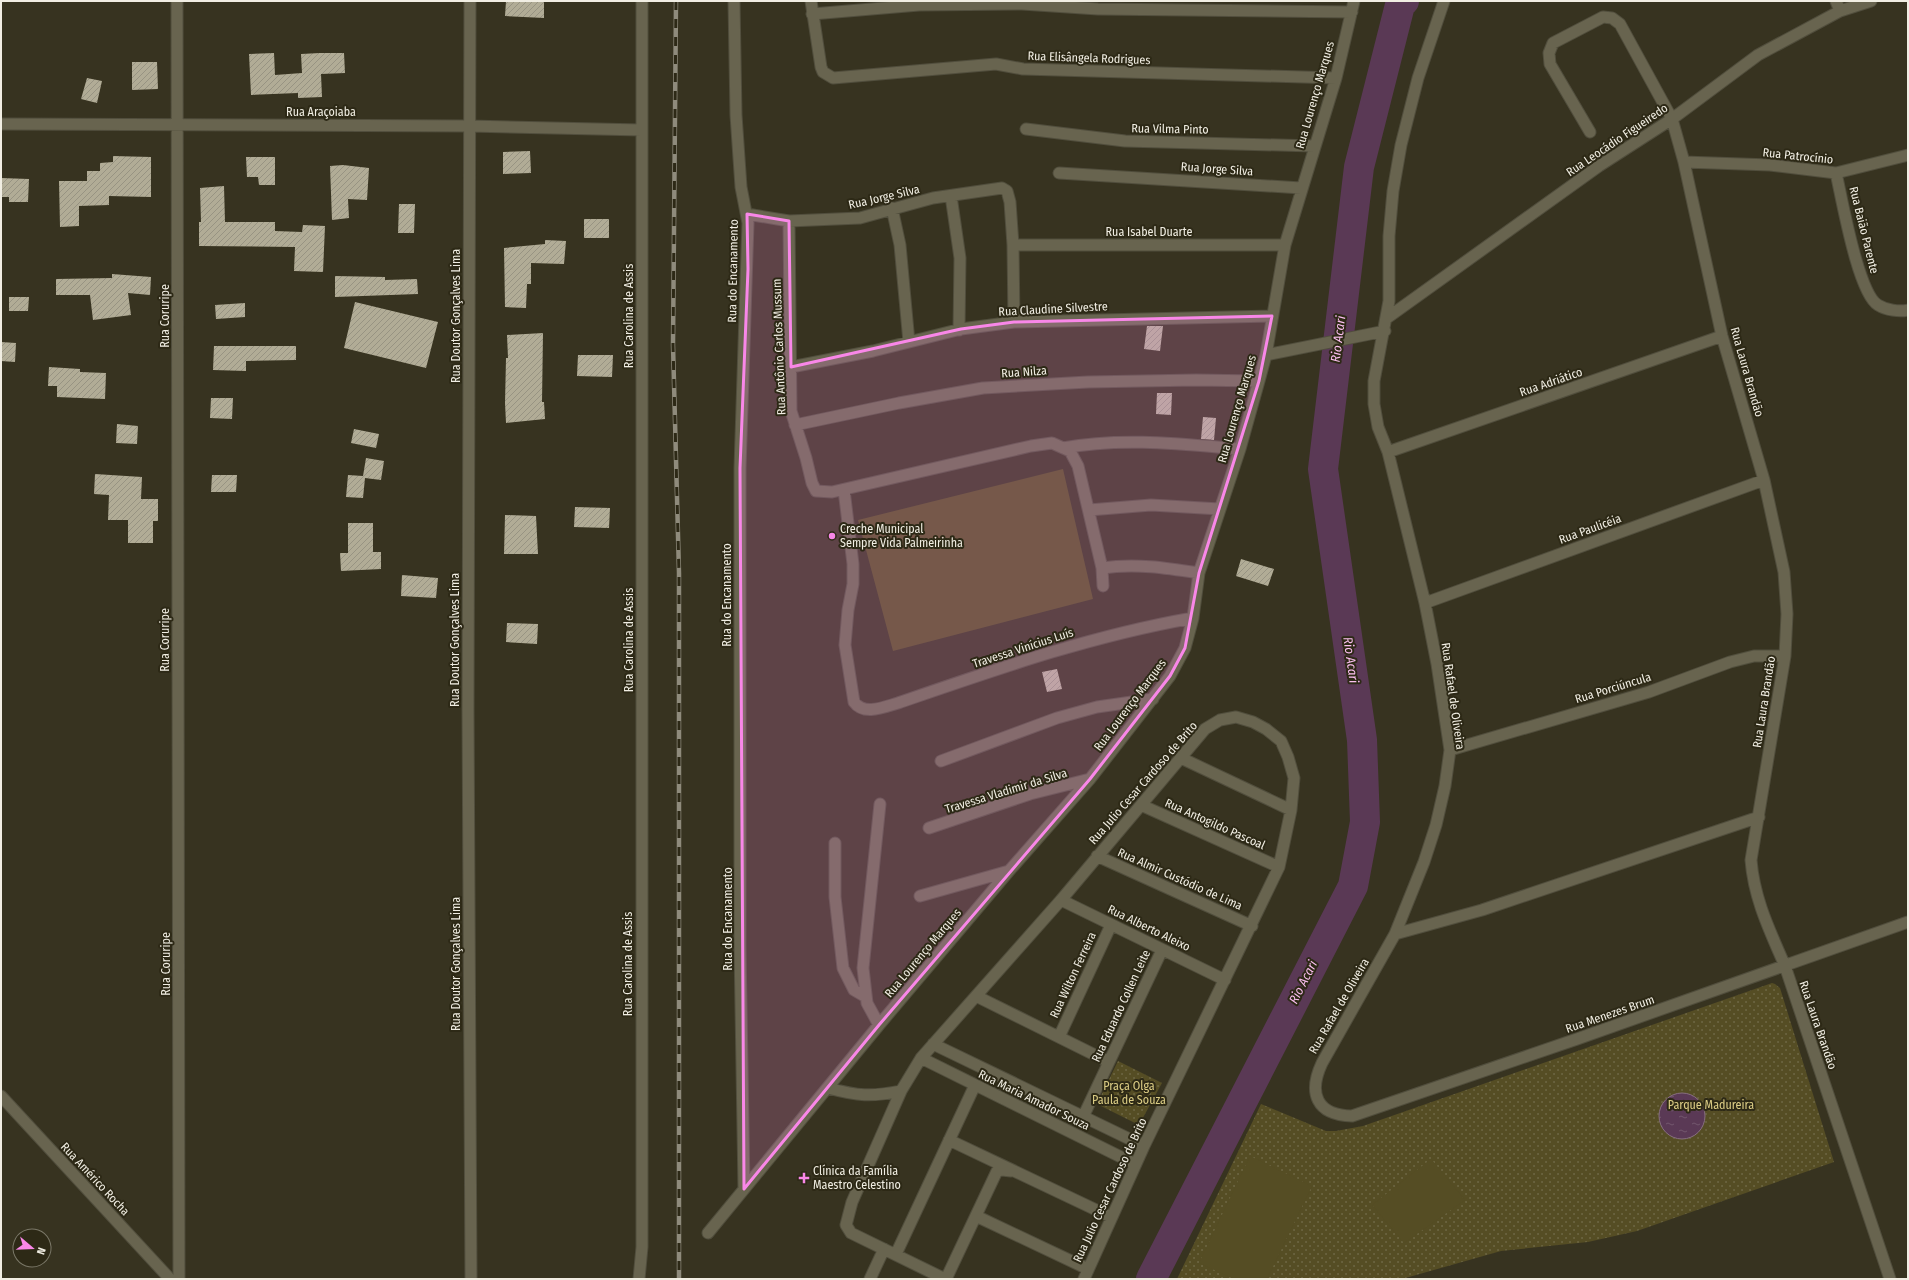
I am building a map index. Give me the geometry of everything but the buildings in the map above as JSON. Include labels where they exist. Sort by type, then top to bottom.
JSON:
[{"type":"street","name":"Rua Coruripe","points":[[177,1],[179,1279]]},
{"type":"street","name":"Rua Doutor Gonçalves Lima","points":[[470,1],[468,726],[470,1279]]},
{"type":"street","name":"Rua Carolina de Assis","points":[[639,1279],[642,1247],[642,1]]},
{"type":"street","name":"Rua do Encanamento","points":[[734,1],[736,115],[742,187],[747,214],[748,269],[740,468],[740,946],[744,1189]]},
{"type":"street","points":[[811,1],[812,14],[919,6],[1015,4],[1098,9],[1353,6]]},
{"type":"street","name":"Rua Rafael de Oliveira","points":[[1320,1104],[1315,1094],[1314,1083],[1316,1075],[1395,934],[1424,862],[1436,825],[1445,786],[1450,750],[1438,671],[1425,603],[1388,452],[1378,427],[1374,404],[1374,381],[1388,318],[1390,301],[1389,236],[1393,191],[1401,145],[1418,78],[1444,1]]},
{"type":"street","name":"Rua Leocádio Figueiredo","points":[[1388,318],[1599,166],[1672,119],[1758,55],[1838,6],[1871,1]]},
{"type":"street","name":"Rua Lourenço Marques","points":[[708,1233],[879,1025],[1009,871],[1090,779],[1170,676],[1185,648],[1193,618],[1200,573],[1240,449],[1266,355],[1285,245],[1301,188],[1336,78],[1353,6]]},
{"type":"street","name":"Rua Elisângela Rodrigues","points":[[812,14],[820,67],[827,76],[833,78],[996,64],[1023,69],[1336,78]]},
{"type":"street","name":"Rua Laura Brandão","points":[[1590,132],[1550,64],[1550,53],[1553,44],[1603,17],[1612,18],[1620,24],[1672,119],[1684,162],[1722,336],[1764,480],[1784,572],[1787,614],[1785,656],[1751,860],[1753,883],[1765,919],[1785,966],[1890,1279]]},
{"type":"street","name":"Rua Araçoiaba","points":[[1,124],[470,126],[642,130]]},
{"type":"street","name":"Rua Vilma Pinto","points":[[1026,129],[1125,141],[1314,146]]},
{"type":"street","name":"Rua Patrocínio","points":[[1684,162],[1770,165],[1836,173],[1908,155]]},
{"type":"street","name":"Rua Jorge Silva","points":[[1059,173],[1301,188]]},
{"type":"street","name":"Rua Baião Parente","points":[[1836,173],[1861,277],[1870,297],[1878,305],[1891,310],[1908,310]]},
{"type":"street","name":"Rua Jorge Silva","points":[[747,214],[788,221],[860,218],[892,208],[951,196],[1002,188],[1007,191],[1009,195],[1013,244]]},
{"type":"street","points":[[951,196],[960,258],[959,330]]},
{"type":"street","points":[[892,208],[900,245],[909,342]]},
{"type":"street","name":"Rua Antônio Carlos Mussum","points":[[788,221],[791,411],[816,492],[825,493],[844,490]]},
{"type":"street","points":[[1013,244],[1014,322]]},
{"type":"street","name":"Rua Isabel Duarte","points":[[1013,244],[1285,245]]},
{"type":"street","name":"Rua Claudine Silvestre","points":[[791,367],[959,330],[1014,322],[1272,316]]},
{"type":"street","points":[[1266,355],[1385,331]]},
{"type":"street","name":"Rua Adriático","points":[[1388,452],[1722,336]]},
{"type":"street","name":"Rua Nilza","points":[[795,425],[983,388],[1088,382],[1196,380],[1259,381]]},
{"type":"street","points":[[1063,448],[1094,443],[1151,442],[1240,449]]},
{"type":"street","points":[[844,490],[1031,446],[1052,444],[1063,448],[1070,451],[1074,456],[1089,510],[1102,568],[1103,586]]},
{"type":"street","name":"Rua Paulicéia","points":[[1425,603],[1764,480]]},
{"type":"street","name":"Travessa Vinícius Luís","points":[[844,490],[853,564],[853,584],[846,628],[846,645],[854,702],[863,709],[873,710],[898,703],[1048,652],[1109,635],[1193,618]]},
{"type":"street","points":[[1089,510],[1151,505],[1220,509]]},
{"type":"street","points":[[1102,568],[1137,565],[1200,573]]},
{"type":"street","name":"Rua Porciúncula","points":[[1450,750],[1649,692],[1730,662],[1754,656],[1785,656]]},
{"type":"street","points":[[941,761],[1057,718],[1097,707],[1153,699]]},
{"type":"street","name":"Rua Julio Cesar Cardoso de Brito","points":[[940,1278],[896,1254],[851,1233],[846,1224],[852,1202],[901,1091],[921,1058],[1061,900],[1205,730],[1220,720],[1236,717],[1253,722],[1266,729],[1281,741],[1288,757],[1294,778],[1291,810],[1279,867],[1252,926],[1135,1164],[1086,1274]]},
{"type":"street","points":[[1181,758],[1291,810]]},
{"type":"street","name":"Travessa Vladimir da Silva","points":[[929,828],[1030,794],[1090,779]]},
{"type":"street","points":[[879,1025],[867,1004],[862,968],[880,804]]},
{"type":"street","name":"Rua Antogildo Pascoal","points":[[1141,805],[1279,867]]},
{"type":"street","points":[[1395,934],[1482,910],[1759,817]]},
{"type":"street","points":[[835,843],[835,897],[844,968],[854,990],[866,997]]},
{"type":"street","name":"Rua Almir Custódio de Lima","points":[[1097,856],[1252,926]]},
{"type":"street","points":[[920,896],[1009,871]]},
{"type":"street","name":"Rua Alberto Aleixo","points":[[1061,900],[1225,980]]},
{"type":"street","name":"Rua Menezes Brum","points":[[1320,1104],[1335,1115],[1352,1116],[1577,1040],[1908,922]]},
{"type":"street","name":"Rua Wilton Ferreira","points":[[1059,1037],[1111,925]]},
{"type":"street","name":"Rua Eduardo Collen Leite","points":[[1083,1117],[1162,950]]},
{"type":"street","points":[[976,996],[1109,1062]]},
{"type":"street","name":"Rua Maria Amador Souza","points":[[933,1044],[1144,1146]]},
{"type":"street","name":"Rua Maria Amador Souza","points":[[921,1058],[1135,1164]]},
{"type":"street","points":[[896,1254],[975,1085]]},
{"type":"street","points":[[828,1088],[855,1095],[866,1096],[876,1096],[901,1091]]},
{"type":"street","name":"Rua Américo Rocha","points":[[1,1096],[170,1279]]},
{"type":"street","points":[[949,1140],[1009,1171],[1111,1217]]},
{"type":"street","points":[[940,1278],[976,1216],[997,1172],[1009,1171]]},
{"type":"street","points":[[976,1216],[1086,1274]]},
{"type":"street","points":[[870,1279],[884,1249]]},
{"type":"highlighted area","points":[[747,214],[789,221],[791,367],[961,329],[1014,322],[1272,316],[1259,381],[1199,573],[1185,648],[1170,676],[1090,779],[879,1025],[744,1189],[740,468],[748,269]]},
{"type":"green space","points":[[1063,469],[1093,599],[893,651],[858,520]]},
{"type":"green space","name":"Parque Madureira","points":[[1772,983],[1780,988],[1834,1162],[1637,1231],[1588,1242],[1501,1251],[1402,1279],[1177,1279],[1261,1104],[1326,1131],[1336,1131],[1363,1126]]},
{"type":"green space","name":"Praça Olga Paula de Souza","points":[[1118,1061],[1162,1083],[1139,1125],[1097,1104]]},
{"type":"green space","points":[[1250,1156],[1312,1186],[1267,1279],[1234,1279],[1199,1263]]},
{"type":"green space","points":[[1431,1159],[1465,1200],[1404,1243],[1372,1205]]},
{"type":"water","points":[[1687,1093],[1699,1099],[1704,1107],[1704,1125],[1699,1133],[1691,1138],[1677,1139],[1665,1133],[1660,1125],[1659,1111],[1665,1099],[1673,1094]]},
{"type":"waterway","name":"Rio Acari","points":[[1151,1279],[1353,886],[1365,822],[1362,740],[1323,469],[1359,167],[1400,5],[1404,1]]},
{"type":"railway","points":[[676,1],[673,345],[679,573],[679,1279]]},
{"type":"place","name":"Creche Municipal Sempre Vida Palmeirinha","points":[[832,536]]},
{"type":"place","name":"Clínica da Família Maestro Celestino","points":[[804,1178]]}]
